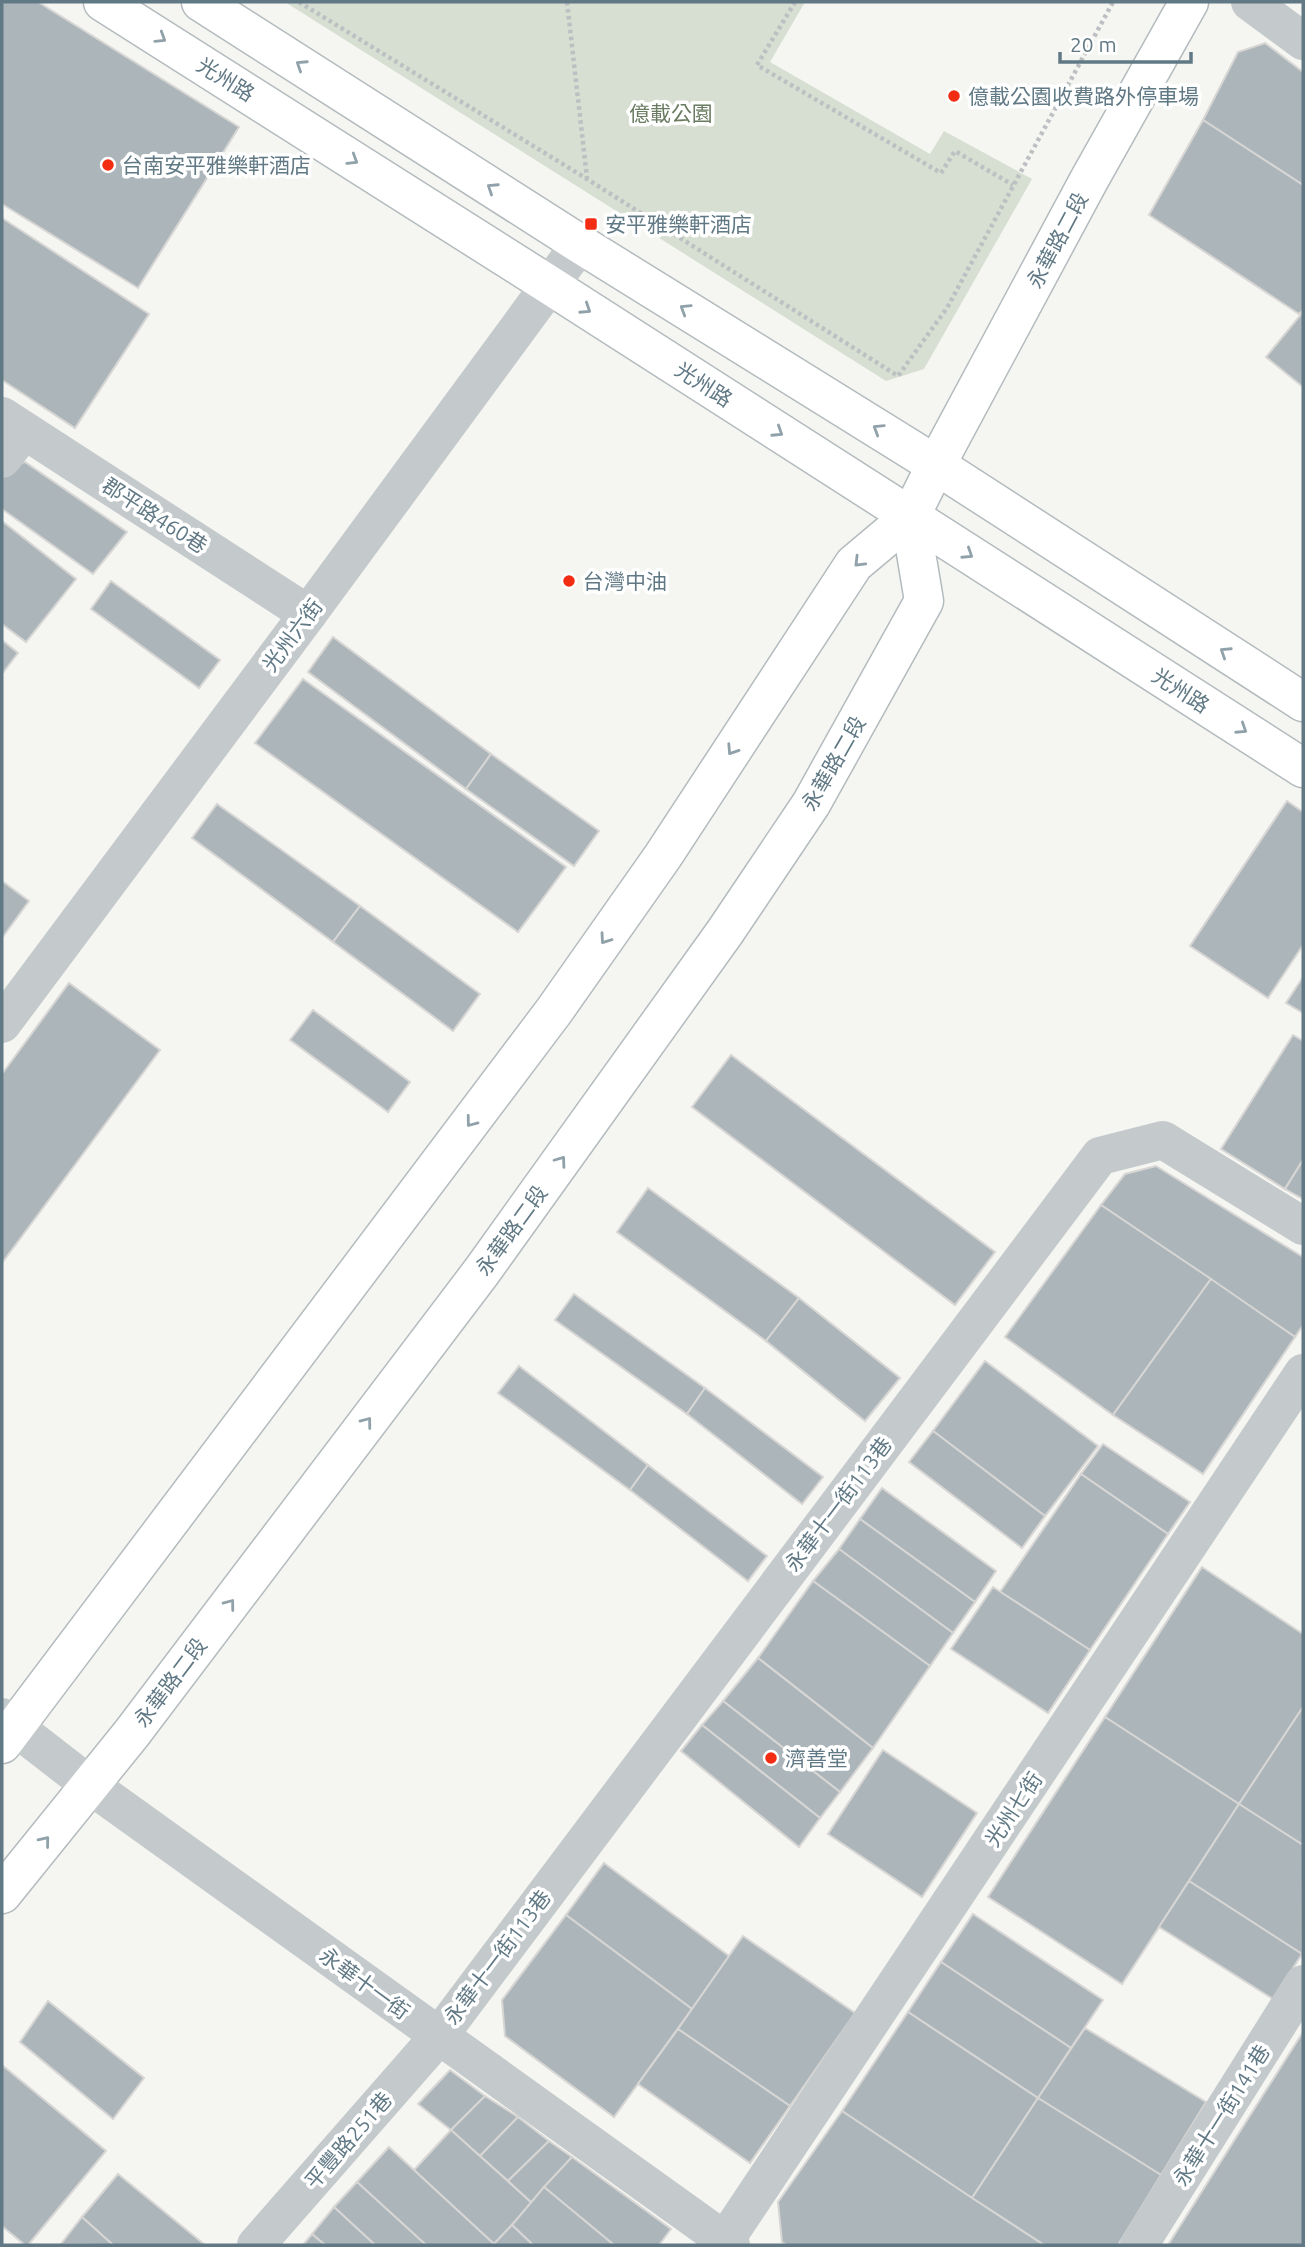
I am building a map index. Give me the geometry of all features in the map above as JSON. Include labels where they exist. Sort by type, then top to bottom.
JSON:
[{"type":"street","name":"光州路","points":[[103,2],[1303,768]]},
{"type":"street","points":[[201,2],[580,244],[936,465],[1303,702]]},
{"type":"street","name":"永華路二段","points":[[6,1729],[554,1011],[663,856],[854,564],[910,517],[1089,180],[1189,2]]},
{"type":"street","points":[[1250,2],[1303,41]]},
{"type":"street","name":"光州六街","points":[[2,1024],[580,244]]},
{"type":"street","name":"郡平路460巷","points":[[9,435],[308,614]]},
{"type":"street","name":"永華路二段","points":[[2,1894],[91,1786],[490,1260],[725,932],[811,804],[923,601],[910,517]]},
{"type":"street","name":"永華十一街113巷","points":[[439,2036],[1100,1156],[1163,1140],[1303,1226]]},
{"type":"street","name":"光州七街","points":[[726,2244],[1303,1373]]},
{"type":"street","name":"永華十一街","points":[[6,1729],[91,1786],[726,2244]]},
{"type":"street","name":"永華十一街141巷","points":[[1139,2245],[1303,1984]]},
{"type":"street","name":"平豐路251巷","points":[[256,2245],[439,2036]]},
{"type":"path","points":[[299,2],[587,179],[898,376],[947,308],[1113,2]]},
{"type":"path","points":[[567,2],[587,179]]},
{"type":"path","points":[[795,2],[757,65],[941,173],[955,151],[1013,184]]},
{"type":"green space","name":"億載公園","points":[[285,2],[805,2],[770,62],[930,154],[944,131],[1032,179],[924,369],[886,381]]},
{"type":"building","name":"台南安平雅樂軒酒店","points":[[2,2],[38,2],[239,127],[138,288],[2,204]]},
{"type":"building","points":[[1265,43],[1303,72],[1303,185],[1203,120],[1238,52]]},
{"type":"building","points":[[1203,120],[1303,185],[1303,310],[1299,314],[1149,215]]},
{"type":"building","points":[[2,218],[149,314],[75,428],[2,380]]},
{"type":"building","points":[[1303,312],[1303,387],[1266,357]]},
{"type":"building","points":[[25,462],[127,532],[93,574],[2,509],[2,468]]},
{"type":"building","points":[[2,521],[76,579],[26,642],[2,624]]},
{"type":"building","points":[[111,581],[220,660],[199,688],[91,609]]},
{"type":"building","points":[[333,637],[491,754],[466,789],[308,672]]},
{"type":"building","points":[[2,640],[18,653],[2,674]]},
{"type":"building","points":[[303,679],[566,867],[518,932],[255,743]]},
{"type":"building","points":[[491,754],[599,831],[574,866],[466,789]]},
{"type":"building","points":[[1287,801],[1303,812],[1303,945],[1268,998],[1190,946]]},
{"type":"building","points":[[217,804],[360,906],[333,942],[192,838]]},
{"type":"building","points":[[2,881],[29,901],[2,938]]},
{"type":"building","points":[[360,906],[480,994],[453,1031],[333,942]]},
{"type":"building","points":[[1303,977],[1303,1013],[1286,1003]]},
{"type":"building","points":[[69,983],[160,1050],[2,1263],[2,1074]]},
{"type":"building","points":[[313,1010],[410,1082],[388,1112],[290,1040]]},
{"type":"building","points":[[1293,1035],[1303,1041],[1303,1160],[1285,1189],[1221,1149]]},
{"type":"building","points":[[731,1055],[995,1252],[955,1305],[692,1107]]},
{"type":"building","points":[[1303,1160],[1303,1199],[1285,1189]]},
{"type":"building","points":[[1156,1166],[1303,1257],[1303,1325],[1295,1337],[1101,1205],[1125,1174]]},
{"type":"building","points":[[648,1188],[799,1298],[766,1341],[617,1232]]},
{"type":"building","points":[[1101,1205],[1211,1279],[1113,1415],[1005,1337]]},
{"type":"building","points":[[1211,1279],[1295,1337],[1203,1474],[1113,1415]]},
{"type":"building","points":[[574,1294],[705,1388],[687,1414],[555,1320]]},
{"type":"building","points":[[799,1298],[900,1378],[865,1421],[766,1341]]},
{"type":"building","points":[[985,1361],[1098,1446],[1045,1516],[933,1431]]},
{"type":"building","points":[[519,1366],[648,1465],[630,1490],[498,1393]]},
{"type":"building","points":[[705,1388],[823,1477],[802,1504],[687,1414]]},
{"type":"building","points":[[933,1431],[1045,1516],[1022,1548],[909,1462]]},
{"type":"building","points":[[1103,1444],[1190,1502],[1168,1534],[1081,1474]]},
{"type":"building","points":[[648,1465],[767,1556],[748,1581],[630,1490]]},
{"type":"building","points":[[1081,1474],[1168,1534],[1090,1650],[1000,1592]]},
{"type":"building","points":[[882,1488],[996,1571],[975,1602],[860,1519]]},
{"type":"building","points":[[860,1519],[975,1602],[953,1633],[839,1549]]},
{"type":"building","points":[[839,1549],[953,1633],[930,1666],[813,1581]]},
{"type":"building","points":[[1202,1567],[1303,1634],[1303,1707],[1239,1804],[1105,1717]]},
{"type":"building","points":[[813,1581],[930,1666],[873,1748],[758,1658]]},
{"type":"building","points":[[993,1587],[1090,1650],[1048,1713],[951,1649]]},
{"type":"building","points":[[758,1658],[873,1748],[840,1792],[723,1701]]},
{"type":"building","name":"濟善堂","points":[[723,1701],[840,1792],[820,1818],[702,1725]]},
{"type":"building","points":[[1303,1707],[1303,1845],[1239,1804]]},
{"type":"building","points":[[1105,1717],[1239,1804],[1122,1984],[988,1897]]},
{"type":"building","points":[[702,1725],[820,1818],[799,1847],[681,1751]]},
{"type":"building","points":[[883,1750],[977,1813],[922,1897],[828,1834]]},
{"type":"building","points":[[1239,1804],[1303,1845],[1302,1954],[1189,1881]]},
{"type":"building","points":[[604,1863],[729,1956],[692,2009],[566,1915]]},
{"type":"building","points":[[1189,1881],[1302,1954],[1273,1999],[1159,1927]]},
{"type":"building","points":[[973,1914],[1103,2000],[1071,2048],[941,1962]]},
{"type":"building","points":[[566,1915],[692,2009],[614,2117],[505,2036],[502,2000]]},
{"type":"building","points":[[743,1936],[855,2013],[790,2106],[678,2029]]},
{"type":"building","points":[[941,1962],[1071,2048],[1038,2098],[908,2012]]},
{"type":"building","points":[[48,2001],[144,2078],[113,2119],[20,2042]]},
{"type":"building","points":[[908,2012],[1038,2098],[972,2198],[842,2111]]},
{"type":"building","points":[[1085,2028],[1206,2102],[1161,2175],[1038,2098]]},
{"type":"building","points":[[678,2029],[790,2106],[750,2163],[638,2084]]},
{"type":"building","points":[[1303,2032],[1303,2245],[1168,2245]]},
{"type":"building","points":[[2,2065],[106,2151],[28,2245],[2,2226]]},
{"type":"building","points":[[450,2070],[485,2096],[451,2130],[418,2104]]},
{"type":"building","points":[[485,2096],[518,2117],[480,2156],[451,2130]]},
{"type":"building","points":[[1038,2098],[1161,2175],[1118,2245],[1044,2245],[972,2198]]},
{"type":"building","points":[[842,2111],[1044,2245],[787,2245],[782,2242],[778,2202]]},
{"type":"building","points":[[518,2117],[549,2141],[508,2181],[480,2156]]},
{"type":"building","points":[[451,2130],[532,2203],[494,2244],[414,2170]]},
{"type":"building","points":[[549,2141],[572,2157],[532,2203],[508,2181]]},
{"type":"building","points":[[389,2147],[494,2244],[426,2245],[357,2182]]},
{"type":"building","points":[[572,2157],[671,2229],[659,2245],[614,2245],[544,2187]]},
{"type":"building","points":[[118,2174],[205,2245],[113,2245],[82,2217]]},
{"type":"building","points":[[357,2182],[426,2245],[375,2245],[334,2207]]},
{"type":"building","points":[[544,2187],[614,2245],[533,2245],[512,2225]]},
{"type":"building","points":[[334,2207],[375,2245],[325,2245],[312,2234]]},
{"type":"building","points":[[82,2217],[113,2245],[61,2244]]},
{"type":"building","points":[[512,2225],[533,2245],[494,2244]]},
{"type":"building","points":[[312,2234],[325,2245],[303,2245]]},
{"type":"place","name":"億載公園收費路外停車場","points":[[954,96]]},
{"type":"place","name":"台南安平雅樂軒酒店","points":[[108,165]]},
{"type":"place","name":"安平雅樂軒酒店","points":[[591,224]]},
{"type":"place","name":"台灣中油","points":[[569,581]]},
{"type":"place","name":"濟善堂","points":[[771,1758]]}]
